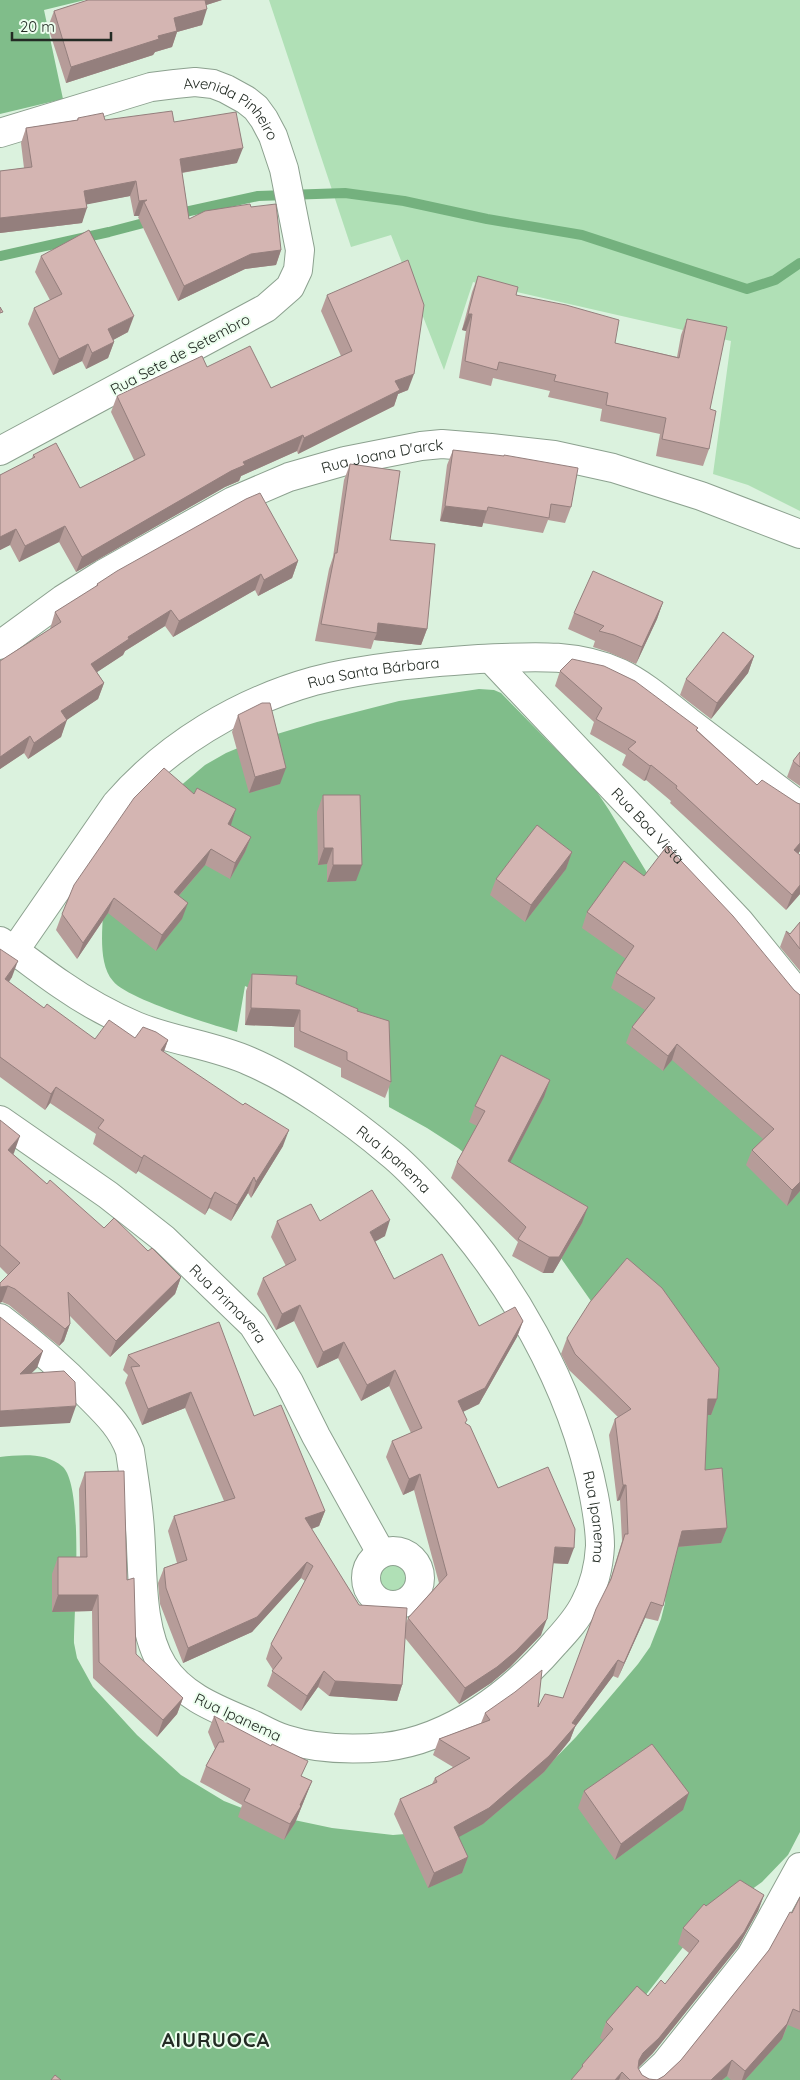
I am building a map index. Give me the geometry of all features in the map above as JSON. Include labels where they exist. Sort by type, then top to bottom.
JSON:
[{"type":"street","name":"Avenida Pinheiro","points":[[0,133],[151,87],[195,82],[213,84],[246,100],[256,108],[264,119],[273,136],[284,169],[293,215]]},
{"type":"street","name":"Rua Sete de Setembro","points":[[0,451],[236,325],[266,308],[282,296],[294,280],[300,260],[299,238],[293,215]]},
{"type":"street","name":"Rua Joana D'arck","points":[[0,645],[95,579],[233,501],[289,477],[345,461],[421,446],[442,444],[554,455],[613,468],[702,496],[800,534]]},
{"type":"street","name":"Rua Santa Bárbara","points":[[8,946],[116,804],[170,752],[237,711],[313,682],[380,668],[428,662],[528,656],[565,657],[594,663],[620,673],[648,690],[800,806]]},
{"type":"street","name":"Rua Boa Vista","points":[[491,659],[739,921],[800,996]]},
{"type":"street","name":"Rua Ipanema","points":[[0,1318],[38,1346],[68,1374],[110,1417],[127,1440],[139,1519],[146,1605],[155,1649],[163,1666],[172,1678],[185,1691],[207,1704],[286,1740],[322,1746],[355,1748],[397,1744],[420,1738],[456,1724],[521,1679],[572,1624],[585,1603],[598,1564],[600,1542],[588,1466],[578,1435],[554,1377],[524,1317],[499,1276],[443,1206],[391,1153],[337,1112],[281,1078],[248,1060],[168,1037],[123,1020],[62,985],[8,946]]},
{"type":"street","name":"Rua Primavera","points":[[0,1120],[108,1195],[164,1239],[252,1324],[289,1382],[316,1436],[381,1553]]},
{"type":"street","points":[[648,2080],[665,2064],[700,2022],[751,1956],[800,1867]]},
{"type":"green space","points":[[0,0],[85,0],[44,10],[63,99],[0,114]]},
{"type":"green space","points":[[269,0],[800,0],[800,511],[748,485],[713,474],[731,341],[473,282],[444,370],[391,235],[351,247]]},
{"type":"green space","points":[[479,689],[494,690],[501,693],[595,789],[655,886],[800,1169],[800,1832],[788,1855],[762,1882],[698,1928],[645,1996],[574,2080],[0,2080],[0,1457],[33,1456],[49,1459],[63,1467],[70,1479],[76,1523],[74,1643],[77,1658],[93,1687],[137,1735],[181,1775],[224,1801],[247,1810],[332,1828],[393,1835],[430,1832],[532,1782],[576,1737],[638,1664],[650,1647],[661,1619],[665,1603],[666,1582],[628,1354],[549,1241],[482,1167],[458,1148],[427,1128],[389,1107],[388,1053],[245,986],[237,1032],[191,1018],[135,996],[121,988],[113,981],[105,967],[103,958],[103,914],[165,799],[205,765],[226,753],[257,740],[317,722],[399,701]]},
{"type":"green space","points":[[388,1555],[398,1555],[407,1559],[413,1565],[416,1570],[416,1588],[407,1599],[398,1603],[388,1603],[379,1599],[373,1593],[369,1584],[369,1574],[373,1565],[379,1559]]},
{"type":"green space","points":[[800,1982],[800,2080],[707,2080]]},
{"type":"building","points":[[88,0],[205,0],[207,9],[174,18],[177,31],[158,36],[159,39],[71,67],[54,11]]},
{"type":"building","points":[[172,111],[174,122],[236,112],[243,148],[180,159],[189,219],[205,211],[250,204],[251,207],[276,204],[281,250],[251,254],[184,286],[144,202],[147,200],[139,201],[136,181],[84,191],[87,208],[0,218],[0,171],[32,167],[26,128],[78,120],[78,118],[103,113],[105,120]]},
{"type":"building","points":[[89,230],[134,316],[108,329],[114,342],[92,353],[88,344],[59,359],[34,308],[62,294],[41,256]]},
{"type":"building","points":[[408,260],[424,305],[414,374],[395,381],[400,390],[304,438],[303,435],[243,462],[245,465],[231,471],[82,557],[65,526],[25,546],[16,529],[0,537],[0,475],[35,457],[33,455],[56,443],[80,488],[145,455],[117,396],[202,356],[207,367],[250,346],[271,388],[352,351],[327,295]]},
{"type":"building","points":[[478,276],[518,287],[516,295],[566,305],[619,320],[615,343],[679,358],[687,319],[727,327],[710,409],[716,411],[709,449],[662,439],[666,418],[606,405],[608,393],[554,381],[556,375],[499,362],[497,370],[465,361],[472,314],[468,314]]},
{"type":"building","points":[[453,450],[504,455],[578,468],[571,507],[551,504],[549,518],[488,507],[487,511],[445,506]]},
{"type":"building","points":[[350,464],[400,471],[390,540],[435,544],[427,629],[378,623],[377,633],[321,624],[335,553],[337,553]]},
{"type":"building","points":[[260,493],[298,561],[264,580],[261,574],[179,621],[171,610],[128,637],[129,639],[91,664],[104,683],[61,711],[67,720],[34,743],[30,736],[0,757],[0,661],[61,622],[55,612],[117,571]]},
{"type":"building","points":[[593,571],[663,602],[642,647],[599,631],[604,626],[574,613]]},
{"type":"building","points":[[723,632],[754,656],[717,703],[686,679]]},
{"type":"building","points":[[572,659],[604,666],[635,681],[698,728],[696,730],[757,785],[762,780],[800,804],[800,843],[794,850],[800,855],[800,885],[792,895],[676,788],[677,786],[628,749],[636,742],[596,719],[602,708],[560,671]]},
{"type":"building","points":[[262,703],[270,703],[286,768],[255,777],[238,715]]},
{"type":"building","points":[[800,752],[800,767],[793,761]]},
{"type":"building","points":[[164,768],[194,794],[197,788],[236,809],[228,824],[251,837],[235,863],[211,849],[174,892],[188,903],[162,935],[114,898],[83,943],[62,914],[74,885],[134,798]]},
{"type":"building","points":[[323,795],[360,795],[362,865],[333,865],[333,848],[324,848]]},
{"type":"building","points":[[537,825],[572,852],[531,905],[496,879]]},
{"type":"building","points":[[667,846],[733,916],[800,995],[800,1182],[792,1190],[752,1150],[774,1129],[677,1044],[668,1056],[632,1027],[655,998],[616,973],[634,946],[587,912],[624,861],[644,876]]},
{"type":"building","points":[[800,922],[800,949],[786,931],[790,934]]},
{"type":"building","points":[[0,949],[18,961],[5,979],[44,1008],[47,1004],[95,1039],[109,1020],[135,1038],[143,1027],[156,1032],[168,1040],[161,1050],[243,1105],[245,1103],[289,1130],[256,1182],[254,1177],[237,1205],[215,1192],[211,1199],[144,1155],[142,1158],[98,1128],[104,1120],[56,1087],[51,1094],[0,1057]]},
{"type":"building","points":[[252,974],[297,976],[296,984],[358,1009],[357,1011],[389,1021],[391,1082],[347,1060],[347,1052],[300,1031],[300,1010],[251,1008]]},
{"type":"building","points":[[501,1055],[550,1080],[508,1161],[588,1207],[559,1257],[549,1257],[518,1239],[526,1227],[457,1162],[485,1111],[475,1106]]},
{"type":"building","points":[[0,1120],[20,1136],[8,1150],[47,1184],[50,1180],[104,1228],[114,1218],[148,1251],[152,1248],[181,1277],[116,1341],[68,1292],[70,1324],[65,1329],[15,1289],[8,1286],[0,1287],[0,1283],[20,1263],[0,1245]]},
{"type":"building","points":[[372,1190],[390,1220],[370,1232],[394,1279],[442,1254],[479,1326],[515,1307],[523,1321],[485,1388],[458,1401],[467,1420],[465,1423],[470,1426],[498,1488],[548,1467],[575,1529],[574,1548],[555,1547],[547,1619],[516,1651],[497,1667],[465,1688],[408,1618],[447,1575],[420,1474],[409,1479],[392,1441],[422,1428],[395,1370],[367,1385],[344,1342],[323,1352],[300,1305],[282,1314],[263,1278],[296,1260],[277,1221],[311,1204],[320,1221]]},
{"type":"building","points":[[627,1258],[662,1288],[719,1368],[717,1399],[708,1399],[705,1470],[722,1468],[727,1528],[682,1531],[663,1606],[651,1602],[624,1663],[618,1660],[572,1723],[576,1725],[549,1756],[489,1808],[454,1827],[468,1857],[434,1873],[400,1799],[437,1782],[435,1778],[470,1758],[439,1739],[490,1720],[485,1713],[542,1670],[538,1707],[545,1694],[563,1698],[596,1609],[611,1579],[625,1534],[628,1534],[626,1485],[623,1485],[615,1419],[631,1409],[575,1354],[567,1338],[590,1302]]},
{"type":"building","points":[[0,1317],[43,1351],[20,1374],[64,1371],[75,1382],[76,1406],[0,1411]]},
{"type":"building","points":[[219,1322],[254,1416],[281,1405],[325,1511],[305,1518],[359,1605],[407,1608],[402,1685],[335,1681],[324,1671],[307,1696],[272,1671],[282,1658],[271,1644],[313,1566],[307,1562],[257,1617],[188,1648],[166,1588],[164,1568],[187,1560],[174,1516],[235,1498],[191,1392],[148,1409],[131,1367],[140,1366],[128,1355]]},
{"type":"building","points":[[124,1471],[127,1580],[134,1578],[136,1654],[183,1698],[163,1720],[99,1662],[98,1595],[58,1595],[58,1557],[87,1557],[85,1472]]},
{"type":"building","points":[[214,1716],[271,1746],[272,1744],[308,1761],[301,1776],[312,1781],[301,1806],[290,1824],[244,1801],[250,1789],[206,1766],[219,1742],[224,1742]]},
{"type":"building","points":[[652,1744],[689,1793],[621,1844],[584,1791]]},
{"type":"building","points":[[740,1880],[764,1895],[744,1932],[659,2038],[643,2053],[639,2060],[638,2068],[642,2075],[649,2079],[657,2080],[630,2080],[622,2072],[615,2080],[571,2080],[613,2029],[606,2022],[637,1986],[648,1996],[661,1980],[665,1984],[699,1941],[683,1928],[704,1904],[706,1906]]},
{"type":"building","points":[[800,1897],[800,2012],[793,2009],[787,2024],[745,2071],[732,2060],[711,2080],[657,2080],[681,2060],[769,1950]]},
{"type":"building","points":[[55,2075],[61,2080],[51,2080]]},
{"type":"waterway","points":[[176,214],[258,196],[345,193],[404,201],[487,219],[582,235],[747,289],[775,280],[800,263]]},
{"type":"waterway","points":[[0,256],[155,220]]},
{"type":"district","name":"AIURUOCA","points":[[216,2039]]}]
